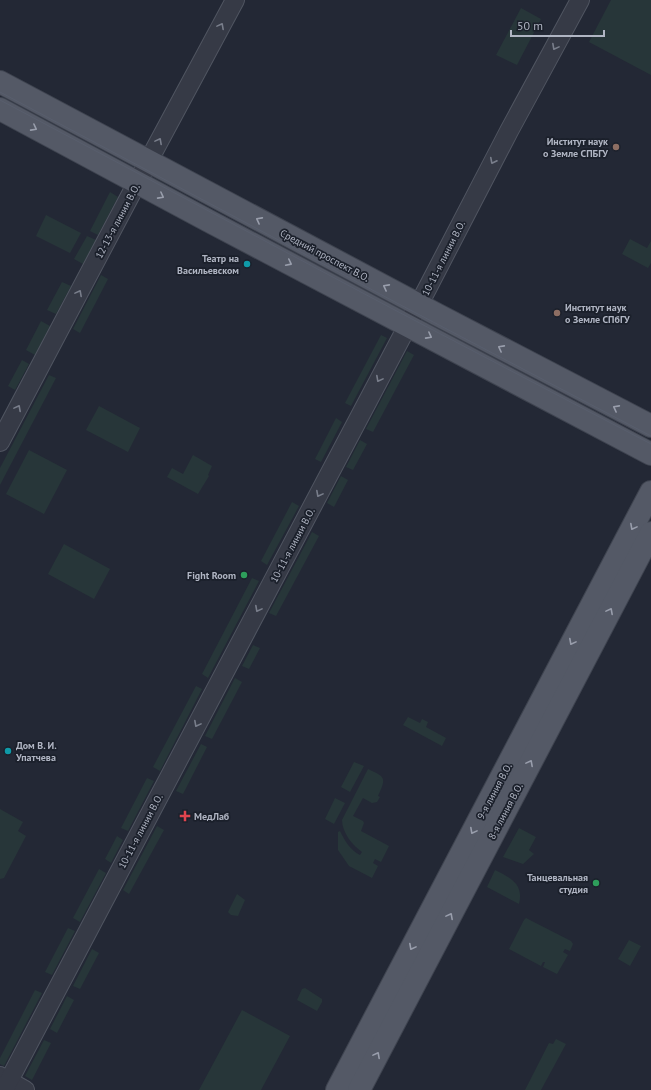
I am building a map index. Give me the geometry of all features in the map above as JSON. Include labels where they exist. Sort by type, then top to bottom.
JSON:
[{"type":"main road","name":"Средний проспект В.О.","points":[[0,82],[651,426]]},
{"type":"main road","points":[[0,109],[137,183],[651,454]]},
{"type":"main road","name":"9-я линия В.О.","points":[[337,1090],[651,492]]},
{"type":"main road","name":"8-я линия В.О.","points":[[359,1090],[651,533]]},
{"type":"street","name":"12-13-я линии В.О.","points":[[0,442],[235,0]]},
{"type":"street","name":"10-11-я линии В.О.","points":[[4,1082],[580,0]]},
{"type":"street","points":[[4,1082],[25,1090]]},
{"type":"shaded area","points":[[611,0],[651,0],[651,75],[589,42]]},
{"type":"shaded area","points":[[521,8],[541,19],[517,65],[496,55]]},
{"type":"shaded area","points":[[110,192],[118,197],[98,235],[90,231]]},
{"type":"shaded area","points":[[46,215],[81,233],[70,253],[36,236]]},
{"type":"shaded area","points":[[87,236],[96,240],[83,264],[74,259]]},
{"type":"shaded area","points":[[630,239],[647,248],[651,241],[651,263],[648,268],[622,254]]},
{"type":"shaded area","points":[[101,275],[108,279],[80,333],[73,329]]},
{"type":"shaded area","points":[[62,282],[71,286],[56,314],[47,310]]},
{"type":"shaded area","points":[[41,321],[50,326],[35,355],[26,350]]},
{"type":"shaded area","points":[[381,335],[387,338],[351,406],[345,403]]},
{"type":"shaded area","points":[[407,351],[414,355],[373,432],[366,429]]},
{"type":"shaded area","points":[[22,360],[29,364],[15,390],[8,386]]},
{"type":"shaded area","points":[[49,375],[56,378],[0,485],[0,468]]},
{"type":"shaded area","points":[[99,406],[140,428],[128,452],[86,430]]},
{"type":"shaded area","points":[[336,418],[342,422],[321,462],[315,459]]},
{"type":"shaded area","points":[[360,440],[367,444],[353,470],[346,467]]},
{"type":"shaded area","points":[[29,450],[67,470],[44,514],[6,494]]},
{"type":"shaded area","points":[[193,455],[212,466],[208,475],[209,476],[198,494],[167,477],[172,468],[183,474]]},
{"type":"shaded area","points":[[341,476],[348,480],[334,507],[327,503]]},
{"type":"shaded area","points":[[292,502],[299,506],[267,565],[261,561]]},
{"type":"shaded area","points":[[312,532],[319,536],[276,616],[269,613]]},
{"type":"shaded area","points":[[64,544],[110,569],[94,599],[48,574]]},
{"type":"shaded area","points":[[252,578],[259,581],[208,678],[202,674]]},
{"type":"shaded area","points":[[253,645],[260,648],[249,669],[242,666]]},
{"type":"shaded area","points":[[235,678],[242,682],[212,739],[205,736]]},
{"type":"shaded area","points":[[196,686],[202,689],[160,771],[153,767]]},
{"type":"shaded area","points":[[408,717],[420,723],[422,719],[428,722],[426,727],[446,738],[442,746],[403,725]]},
{"type":"shaded area","points":[[201,744],[207,747],[183,794],[176,791]]},
{"type":"shaded area","points":[[354,762],[364,766],[350,792],[341,787]]},
{"type":"shaded area","points":[[368,769],[383,778],[383,785],[378,796],[380,797],[377,802],[372,803],[363,798],[353,816],[363,821],[364,823],[361,831],[389,846],[381,862],[375,859],[373,863],[378,866],[372,878],[349,866],[338,850],[338,832],[340,831],[353,851],[360,855],[362,852],[348,838],[342,825],[342,820]]},
{"type":"shaded area","points":[[147,778],[154,781],[128,831],[121,828]]},
{"type":"shaded area","points":[[335,798],[345,803],[334,824],[325,819]]},
{"type":"shaded area","points":[[0,809],[23,822],[18,831],[26,836],[4,878],[0,879]]},
{"type":"shaded area","points":[[157,826],[164,830],[129,894],[123,890]]},
{"type":"shaded area","points":[[519,828],[536,837],[529,850],[534,854],[523,864],[503,857]]},
{"type":"shaded area","points":[[117,836],[123,840],[111,863],[105,859]]},
{"type":"shaded area","points":[[99,869],[106,873],[80,922],[73,918]]},
{"type":"shaded area","points":[[495,870],[515,882],[520,891],[519,904],[487,887]]},
{"type":"shaded area","points":[[237,894],[245,900],[238,916],[231,915],[228,912]]},
{"type":"shaded area","points":[[526,918],[571,941],[573,944],[570,951],[565,949],[563,952],[568,955],[557,974],[543,967],[545,962],[543,962],[541,966],[509,949]]},
{"type":"shaded area","points":[[68,928],[75,931],[52,975],[45,972]]},
{"type":"shaded area","points":[[629,940],[641,946],[630,966],[618,959]]},
{"type":"shaded area","points":[[92,949],[99,953],[80,989],[73,986]]},
{"type":"shaded area","points":[[305,988],[322,999],[317,1011],[297,1000],[302,989]]},
{"type":"shaded area","points":[[35,990],[42,993],[4,1066],[0,1064],[0,1058]]},
{"type":"shaded area","points":[[67,996],[74,1000],[57,1033],[50,1029]]},
{"type":"shaded area","points":[[242,1010],[290,1036],[261,1090],[199,1090]]},
{"type":"shaded area","points":[[556,1039],[566,1044],[541,1090],[525,1090],[549,1043],[553,1044]]},
{"type":"shaded area","points":[[44,1040],[51,1043],[32,1080],[25,1076]]},
{"type":"tram line","points":[[0,92],[651,436]]},
{"type":"tram line","points":[[0,100],[391,308],[651,444]]},
{"type":"place","name":"Институт наук о Земле СПБГУ","points":[[616,147]]},
{"type":"place","name":"Театр на Васильевском","points":[[247,264]]},
{"type":"place","name":"Институт наук о Земле СПбГУ","points":[[557,313]]},
{"type":"place","name":"Fight Room","points":[[244,575]]},
{"type":"place","name":"Дом В. И. Упатчева","points":[[8,751]]},
{"type":"place","name":"МедЛаб","points":[[185,816]]},
{"type":"place","name":"Танцевальная студия","points":[[596,883]]}]
